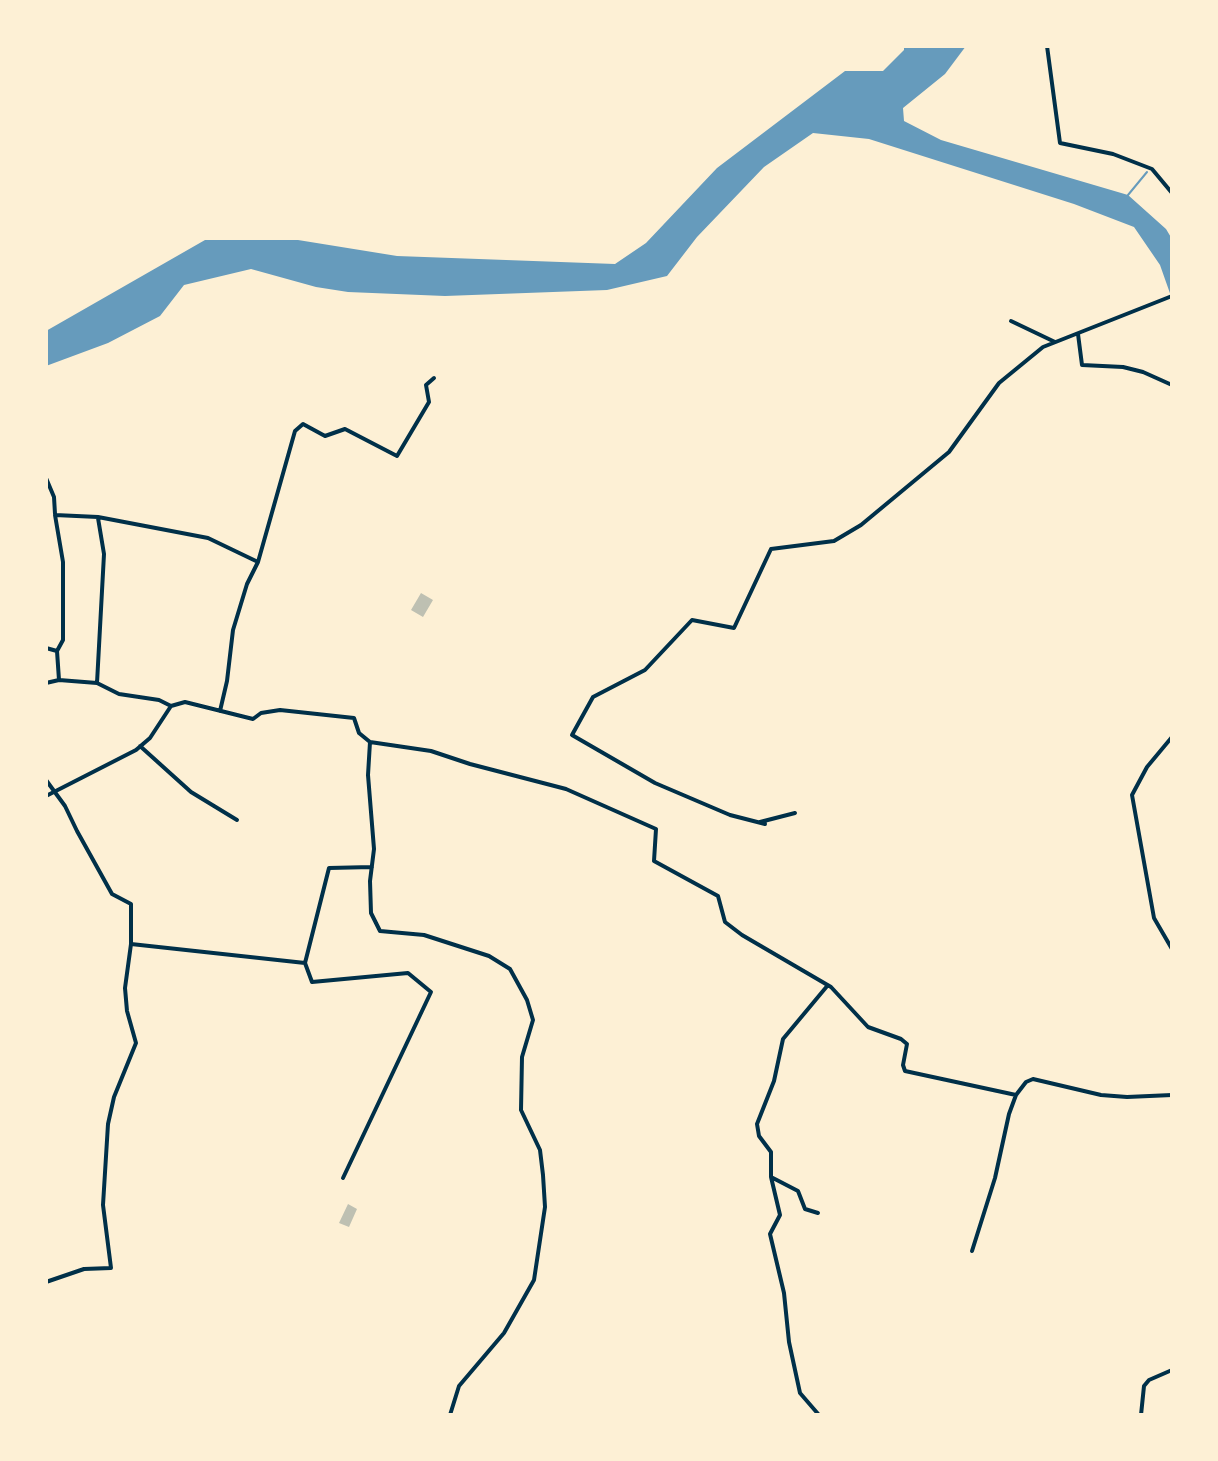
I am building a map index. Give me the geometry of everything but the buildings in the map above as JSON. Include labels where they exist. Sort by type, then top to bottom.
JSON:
[{"type":"street","points":[[1047,46],[1060,143],[1113,154],[1152,169],[1172,193]]},
{"type":"street","points":[[765,824],[730,815],[655,783],[572,735],[593,697],[645,670],[692,620],[734,628],[771,549],[834,541],[861,525],[949,452],[999,383],[1043,347],[1172,296]]},
{"type":"street","points":[[1011,321],[1055,342]]},
{"type":"street","points":[[1078,334],[1082,365],[1123,367],[1172,385]]},
{"type":"street","points":[[220,711],[233,630],[247,584],[258,562],[295,431],[303,424],[325,436],[345,429],[397,456],[429,402],[426,385],[434,378]]},
{"type":"street","points":[[46,478],[54,497],[63,562],[63,640],[57,651],[59,680]]},
{"type":"street","points":[[55,515],[98,517],[208,538],[258,562]]},
{"type":"street","points":[[97,683],[104,554],[98,517]]},
{"type":"street","points":[[46,648],[57,651]]},
{"type":"street","points":[[46,683],[59,680],[97,683],[119,694],[159,700],[171,706]]},
{"type":"street","points":[[46,796],[140,746],[150,738],[171,706],[185,702],[253,719],[261,713],[280,710],[354,718],[359,733],[370,742],[419,748],[537,780],[566,789],[656,829],[654,861],[718,896],[725,922],[828,985],[868,1027],[907,1044],[903,1065],[905,1071],[1016,1095]]},
{"type":"street","points":[[1172,737],[1147,767],[1132,795],[1154,918],[1172,949]]},
{"type":"street","points":[[370,742],[368,775],[374,849],[371,913],[380,931],[424,935],[489,956],[510,969],[527,1000],[533,1020],[522,1057],[521,1110],[540,1150],[543,1175],[545,1207],[534,1280],[504,1333],[459,1386],[450,1415]]},
{"type":"street","points":[[140,746],[191,792],[237,820]]},
{"type":"street","points":[[46,780],[112,894],[131,904],[131,944],[125,988],[127,1011],[136,1043],[114,1097],[108,1124],[103,1205],[111,1268],[84,1269],[46,1282]]},
{"type":"street","points":[[757,822],[795,813]]},
{"type":"street","points":[[343,1178],[431,992],[408,973],[312,982],[305,963],[329,868],[372,867]]},
{"type":"street","points":[[131,944],[305,963]]},
{"type":"street","points":[[819,1415],[800,1393],[789,1342],[784,1293],[770,1234],[780,1215],[771,1177],[771,1152],[759,1136],[757,1124],[774,1081],[783,1039],[828,985]]},
{"type":"street","points":[[972,1251],[995,1178],[1009,1114],[1016,1095],[1026,1082],[1033,1079],[1101,1095],[1172,1095]]},
{"type":"street","points":[[771,1177],[798,1191],[805,1209],[818,1213]]},
{"type":"street","points":[[1141,1415],[1144,1386],[1149,1380],[1172,1370]]},
{"type":"water","points":[[904,46],[966,46],[945,74],[903,108],[904,121],[941,140],[1128,195],[1166,229],[1172,239],[1172,299],[1160,265],[1134,227],[1074,204],[869,139],[813,133],[764,167],[697,237],[667,276],[607,290],[445,296],[348,292],[316,287],[251,269],[184,285],[160,316],[108,343],[46,366],[46,331],[205,240],[298,240],[397,256],[615,264],[646,243],[717,168],[845,71],[883,71],[904,50]]},
{"type":"waterway","points":[[1128,195],[1147,172]]}]
